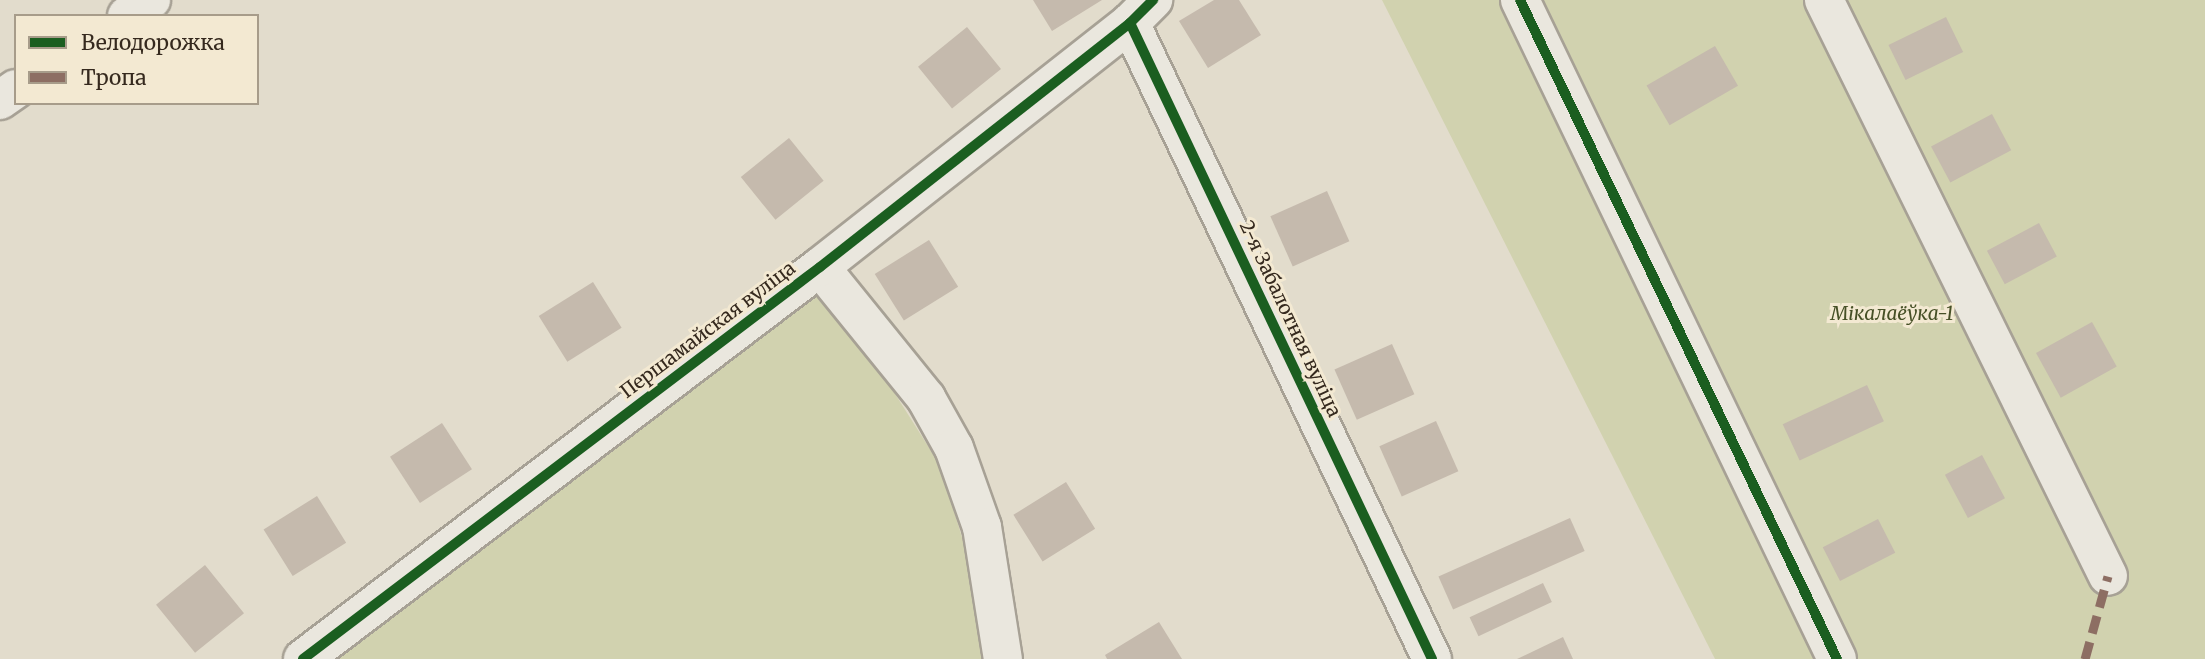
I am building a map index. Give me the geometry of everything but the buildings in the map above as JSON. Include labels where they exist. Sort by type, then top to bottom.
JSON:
[{"type":"street","points":[[130,14],[151,0]]},
{"type":"street","points":[[1520,0],[1837,659]]},
{"type":"street","points":[[1824,0],[2108,576]]},
{"type":"street","name":"Першамайская вуліца","points":[[303,659],[820,267],[1141,11]]},
{"type":"street","name":"2-я Забалотная вуліца","points":[[1141,11],[1432,659]]},
{"type":"street","points":[[820,267],[926,398],[954,448],[982,527],[1003,659]]},
{"type":"green space","name":"Мікалаёўка-1","points":[[1382,0],[2205,0],[2205,659],[1715,659]]},
{"type":"green space","points":[[822,291],[873,359],[940,465],[978,590],[989,659],[338,659],[804,297]]},
{"type":"marked path","points":[[2085,659],[2108,576]]},
{"type":"cycle path","points":[[303,659],[820,267],[1130,23],[1153,0]]},
{"type":"cycle path","points":[[1520,0],[1837,659]]},
{"type":"cycle path","points":[[1130,23],[1432,659]]}]
